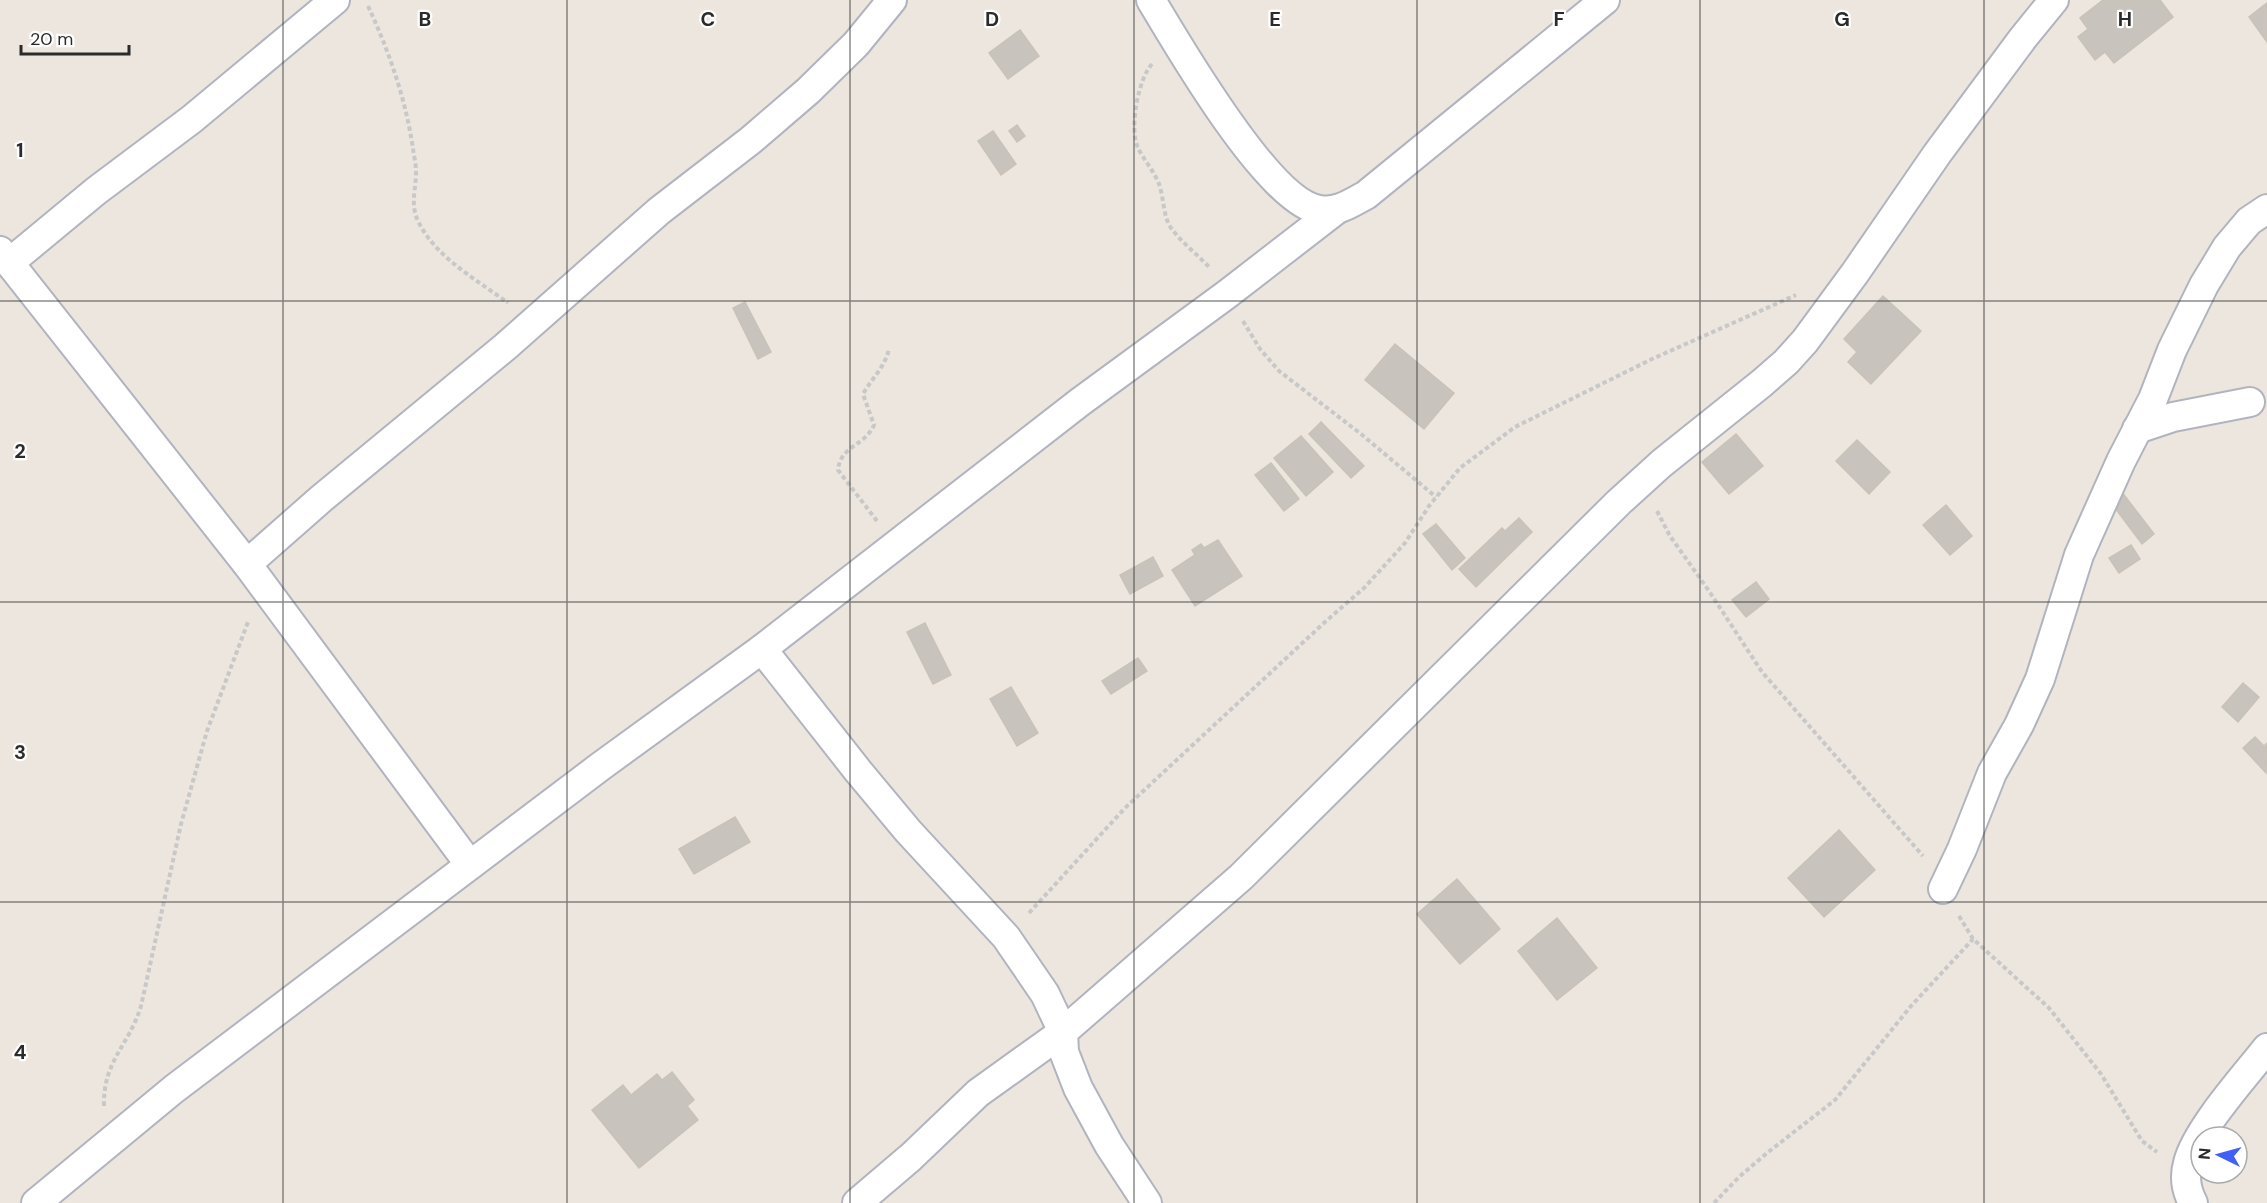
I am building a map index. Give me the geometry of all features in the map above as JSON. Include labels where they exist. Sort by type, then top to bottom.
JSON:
[{"type":"street","points":[[251,570],[322,498],[406,431],[667,204],[752,140],[808,91],[856,44],[892,0]]},
{"type":"street","points":[[1151,0],[1212,98],[1251,151],[1279,184],[1302,204],[1319,210],[1336,210]]},
{"type":"street","points":[[39,1202],[174,1089],[762,648],[1080,402],[1336,210],[1366,195],[1605,0]]},
{"type":"street","points":[[856,1203],[911,1157],[978,1092],[1063,1032],[1242,876],[1641,482],[1786,362],[1805,341],[1937,154],[2054,0]]},
{"type":"street","points":[[325,3],[192,119],[5,257],[251,570],[470,865]]},
{"type":"street","points":[[1943,889],[1962,849],[1992,773],[2019,725],[2040,679],[2079,555],[2204,285],[2227,248],[2249,221],[2267,208]]},
{"type":"street","points":[[2138,429],[2173,417],[2250,402]]},
{"type":"street","points":[[762,648],[879,797],[1006,937],[1045,994],[1063,1032],[1064,1052],[1078,1088],[1109,1145],[1147,1203]]},
{"type":"street","points":[[2193,1203],[2188,1195],[2186,1183],[2188,1161],[2202,1132],[2267,1048]]},
{"type":"path","points":[[365,0],[380,34],[407,116],[416,172],[413,208],[419,222],[435,246],[457,266],[532,322]]},
{"type":"path","points":[[1179,46],[1157,59],[1144,72],[1138,94],[1136,132],[1137,146],[1158,183],[1170,227],[1228,293],[1260,349],[1279,371],[1361,434],[1436,497]]},
{"type":"path","points":[[1006,937],[1125,808],[1325,622],[1365,588],[1405,543],[1436,497],[1460,468],[1515,427],[1652,359],[1800,294]]},
{"type":"path","points":[[889,349],[886,362],[863,394],[874,425],[871,433],[842,455],[838,470],[897,544]]},
{"type":"path","points":[[1641,482],[1670,536],[1762,672],[1925,858],[1973,939],[2049,1008],[2101,1074],[2142,1141],[2156,1152],[2188,1161]]},
{"type":"path","points":[[106,1145],[104,1090],[108,1072],[139,1014],[181,824],[207,731],[247,628],[251,570]]},
{"type":"path","points":[[1714,1203],[1767,1153],[1835,1100],[1929,985],[1973,939]]},
{"type":"building","points":[[2103,0],[2160,0],[2173,17],[2114,63],[2105,52],[2095,60],[2078,37],[2088,29],[2080,18]]},
{"type":"building","points":[[2267,3],[2267,42],[2249,17]]},
{"type":"building","points":[[1020,30],[1039,56],[1008,79],[989,53]]},
{"type":"building","points":[[1017,125],[1025,136],[1017,142],[1009,131]]},
{"type":"building","points":[[993,131],[1016,164],[1001,175],[978,141]]},
{"type":"building","points":[[1883,296],[1921,331],[1871,384],[1848,362],[1857,352],[1844,339]]},
{"type":"building","points":[[745,302],[771,352],[758,359],[733,308]]},
{"type":"building","points":[[1395,344],[1454,393],[1424,429],[1365,380]]},
{"type":"building","points":[[1321,422],[1364,466],[1351,478],[1309,434]]},
{"type":"building","points":[[1736,434],[1763,466],[1729,494],[1702,462]]},
{"type":"building","points":[[1301,436],[1333,472],[1306,496],[1274,458]]},
{"type":"building","points":[[1857,440],[1890,472],[1869,494],[1836,461]]},
{"type":"building","points":[[1271,463],[1299,499],[1284,511],[1255,475]]},
{"type":"building","points":[[2121,491],[2154,534],[2142,544],[2109,500]]},
{"type":"building","points":[[1946,505],[1972,536],[1950,555],[1923,525]]},
{"type":"building","points":[[1519,518],[1532,532],[1476,587],[1459,569],[1502,528],[1505,531]]},
{"type":"building","points":[[1436,524],[1465,558],[1452,570],[1423,534]]},
{"type":"building","points":[[1218,540],[1242,576],[1195,606],[1172,570],[1195,555],[1192,550],[1201,544],[1204,548]]},
{"type":"building","points":[[2131,545],[2140,559],[2119,573],[2109,558]]},
{"type":"building","points":[[1153,557],[1163,576],[1130,594],[1120,575]]},
{"type":"building","points":[[1756,582],[1769,599],[1746,617],[1732,600]]},
{"type":"building","points":[[925,623],[951,675],[933,684],[907,632]]},
{"type":"building","points":[[1138,658],[1147,671],[1111,694],[1102,681]]},
{"type":"building","points":[[2243,683],[2259,697],[2238,722],[2222,707]]},
{"type":"building","points":[[1011,687],[1038,733],[1017,746],[990,699]]},
{"type":"building","points":[[2255,737],[2264,746],[2267,743],[2266,773],[2243,748]]},
{"type":"building","points":[[735,817],[750,842],[694,874],[679,849]]},
{"type":"building","points":[[1839,830],[1875,870],[1824,917],[1788,878]]},
{"type":"building","points":[[1457,879],[1500,929],[1460,964],[1417,914]]},
{"type":"building","points":[[1557,918],[1597,968],[1557,1000],[1518,951]]},
{"type":"building","points":[[672,1072],[694,1100],[687,1106],[698,1120],[639,1168],[592,1110],[623,1085],[631,1095],[657,1074],[662,1080]]}]
